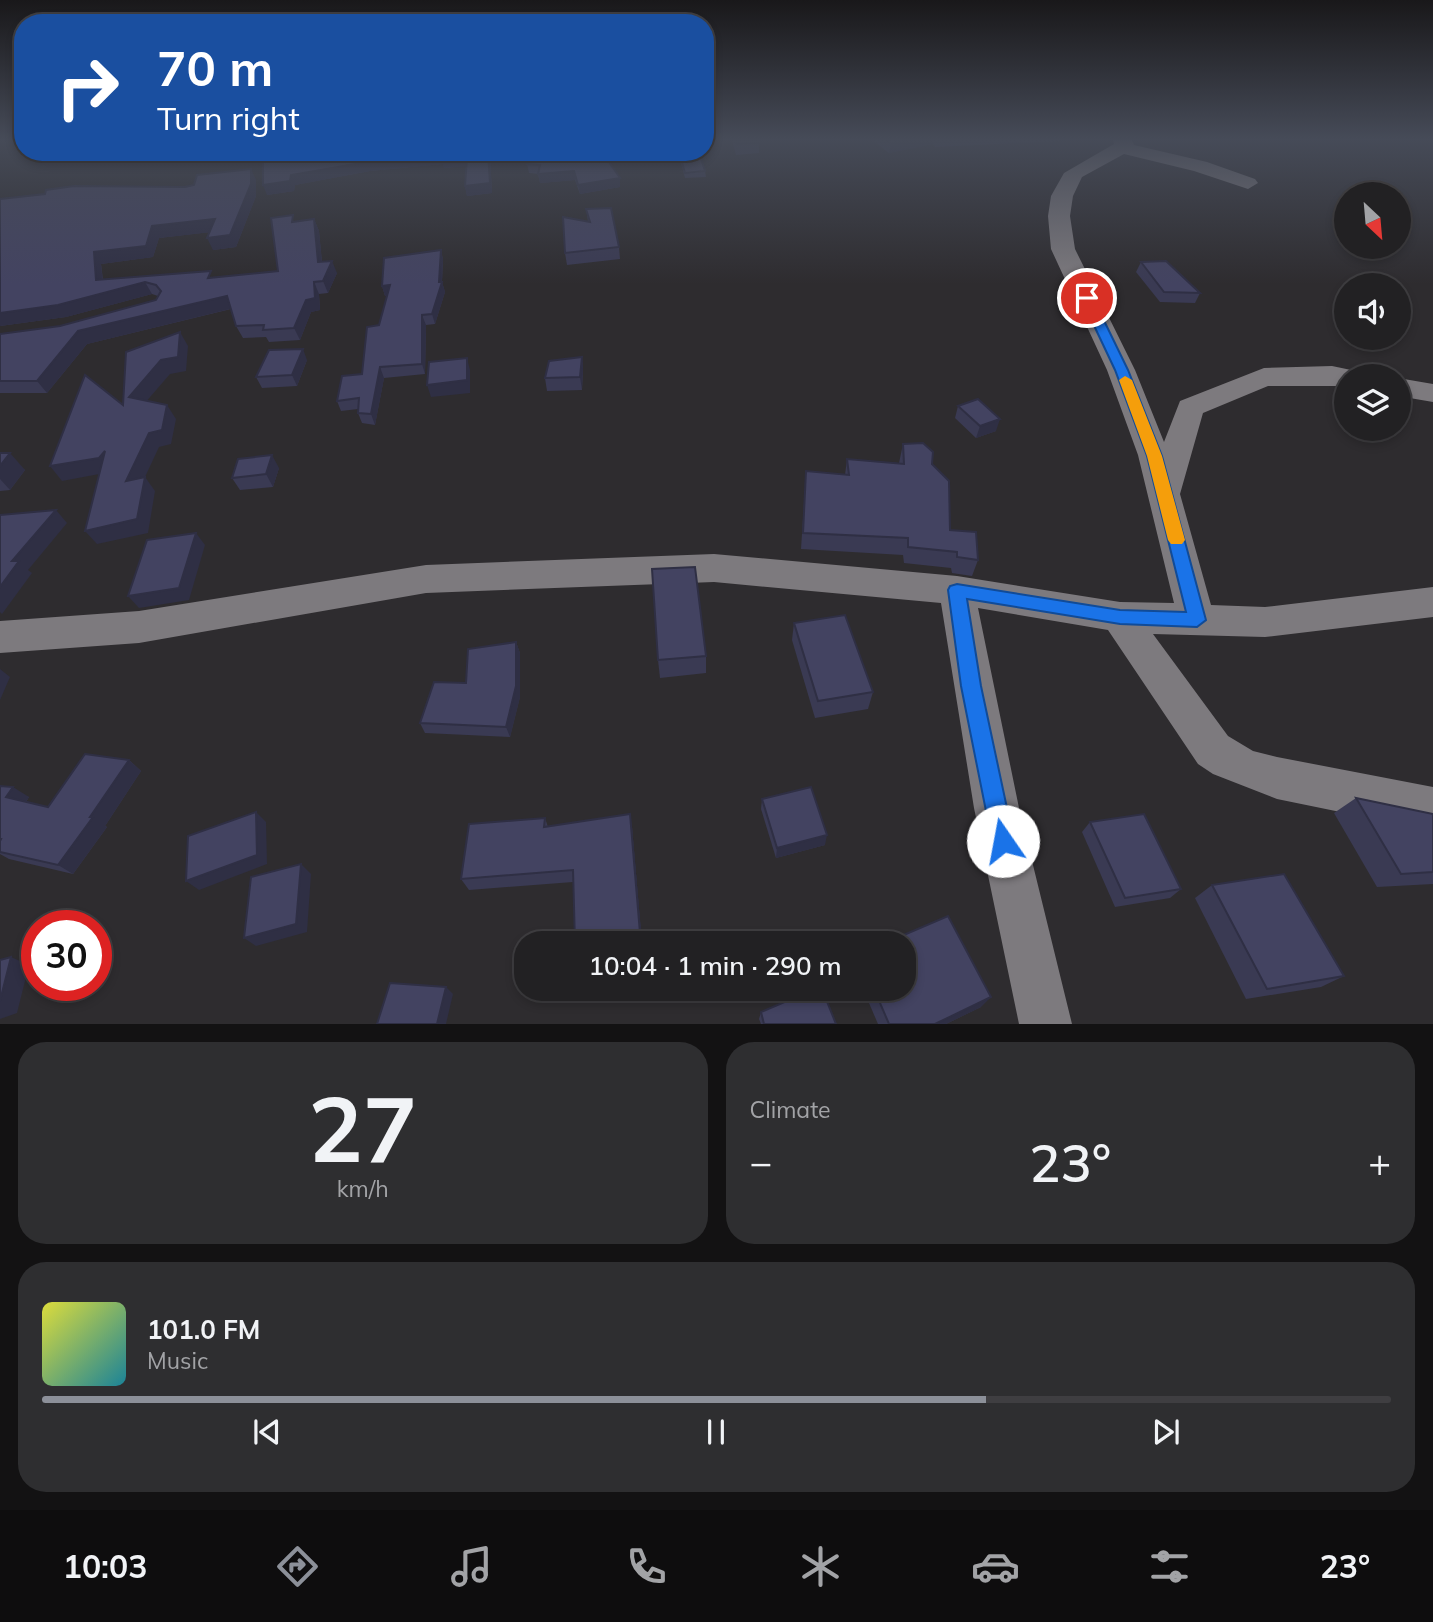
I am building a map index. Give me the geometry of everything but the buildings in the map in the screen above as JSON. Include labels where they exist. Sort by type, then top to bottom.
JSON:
[{"type":"street","points":[[1066,188],[1059,216],[1063,250],[1121,370],[1154,456],[1197,620]]},
{"type":"street","points":[[1164,494],[1190,408],[1264,377],[1334,377]]},
{"type":"street","points":[[1411,389],[1433,393]]},
{"type":"street","points":[[0,637],[139,627],[426,579],[714,568],[957,590],[1120,617],[1265,622],[1433,603]]},
{"type":"street","points":[[957,590],[971,686],[1013,893],[1046,1024]]},
{"type":"street","points":[[1120,617],[1213,750],[1232,764],[1265,776],[1386,797],[1433,810]]},
{"type":"slow traffic","points":[[1125,380],[1154,456],[1176,540]]},
{"type":"route","points":[[1003,841],[971,686],[957,590],[1120,617],[1197,620],[1154,456],[1121,370],[1087,298]]}]
